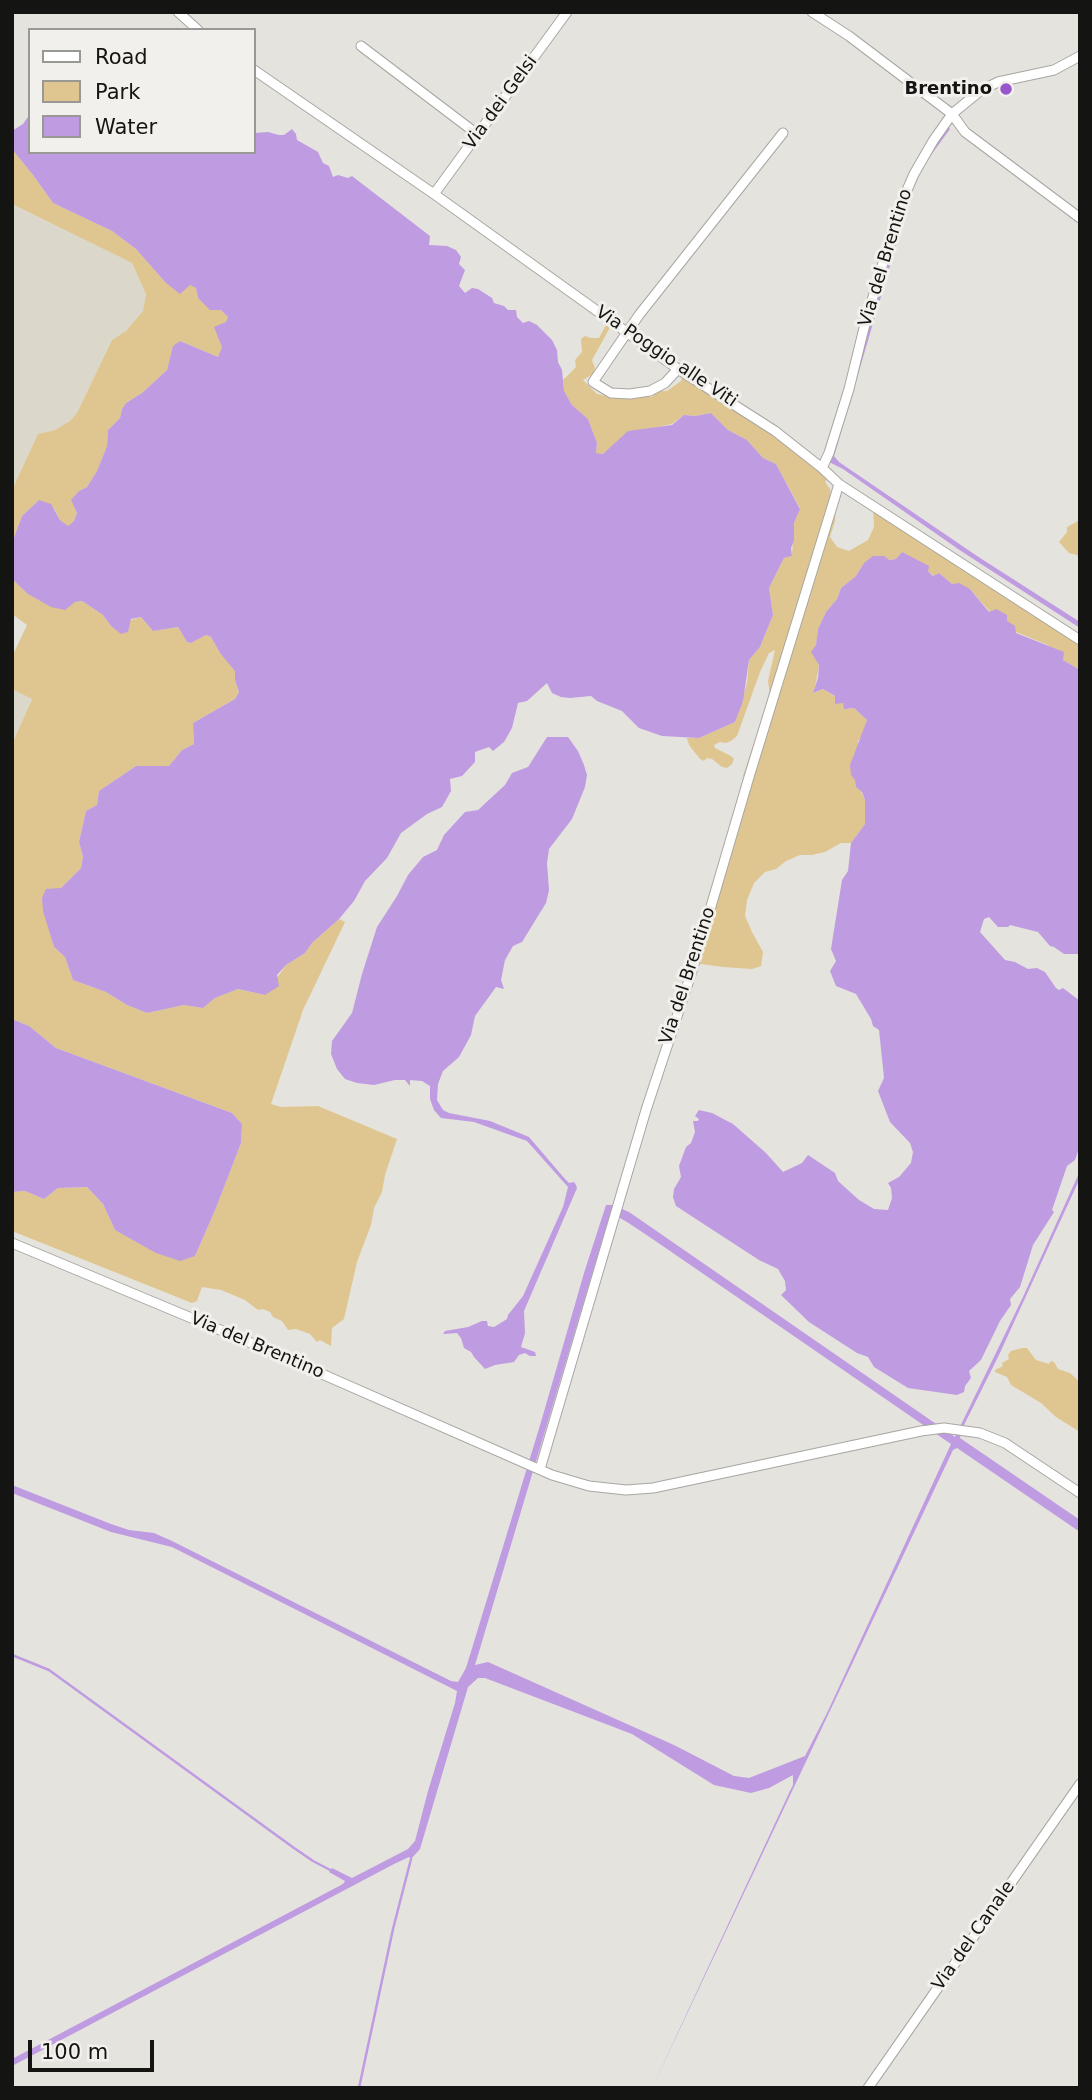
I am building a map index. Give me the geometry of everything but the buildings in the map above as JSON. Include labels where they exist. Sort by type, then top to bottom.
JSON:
[{"type":"street","points":[[178,12],[196,28]]},
{"type":"street","name":"Via dei Gelsi","points":[[434,194],[567,12]]},
{"type":"street","points":[[812,12],[849,36],[953,114],[965,132],[1080,218]]},
{"type":"street","points":[[361,46],[477,134]]},
{"type":"street","name":"Via del Brentino","points":[[822,467],[849,389],[898,211],[917,168],[953,114],[980,91],[998,82],[1054,70],[1080,56]]},
{"type":"street","name":"Via Poggio alle Viti","points":[[256,70],[678,369],[775,431],[822,467],[839,484],[1080,640]]},
{"type":"street","points":[[678,369],[665,383],[650,391],[631,394],[611,393],[593,382],[626,331],[783,133]]},
{"type":"street","name":"Via del Brentino","points":[[538,1468],[839,484]]},
{"type":"street","name":"Via del Brentino","points":[[12,1243],[256,1345],[526,1463],[589,1486],[626,1490],[653,1488],[944,1428],[980,1433],[1005,1443],[1080,1493]]},
{"type":"street","name":"Via del Canale","points":[[868,2088],[1080,1784]]},
{"type":"shaded area","points":[[12,204],[132,263],[146,294],[143,311],[126,331],[112,340],[77,413],[55,430],[38,434],[12,490]]},
{"type":"shaded area","points":[[12,689],[32,698],[12,744]]},
{"type":"green space","points":[[12,149],[53,203],[112,231],[136,249],[165,282],[189,284],[196,288],[198,298],[221,310],[228,317],[218,357],[180,341],[173,347],[167,370],[142,393],[126,403],[120,418],[108,430],[107,446],[97,471],[87,487],[79,491],[72,500],[77,513],[74,521],[68,527],[60,520],[55,510],[39,500],[22,516],[12,543],[12,490],[38,434],[55,430],[77,413],[112,340],[126,331],[143,311],[146,294],[132,263],[12,204]]},
{"type":"green space","points":[[609,319],[613,322],[592,360],[595,368],[593,374],[583,380],[597,394],[616,398],[652,397],[657,391],[667,391],[681,381],[684,373],[774,431],[830,475],[825,482],[836,506],[830,537],[837,547],[849,551],[868,540],[874,527],[873,506],[1080,640],[1080,670],[1063,660],[1048,645],[1016,632],[990,612],[970,589],[952,584],[939,573],[934,576],[928,571],[896,559],[864,563],[856,576],[841,588],[818,629],[816,645],[819,665],[814,693],[823,689],[844,702],[848,709],[854,708],[867,720],[853,756],[855,779],[865,800],[865,824],[851,843],[841,843],[825,852],[800,855],[776,869],[765,872],[754,883],[747,900],[745,916],[763,952],[761,966],[752,969],[694,963],[748,777],[743,776],[770,695],[768,681],[775,650],[769,653],[760,672],[737,736],[726,743],[714,745],[734,759],[732,764],[727,768],[712,759],[700,759],[687,738],[699,738],[735,722],[747,683],[749,660],[760,647],[773,615],[769,588],[784,558],[792,556],[794,523],[800,508],[776,464],[763,458],[747,440],[728,430],[711,413],[684,415],[672,424],[658,427],[602,454],[596,453],[597,443],[588,419],[572,405],[564,391],[563,380],[576,367],[575,360],[582,352],[581,339],[585,336],[599,338]]},
{"type":"green space","points":[[1078,521],[1080,562],[1077,555],[1069,553],[1059,542],[1067,532],[1067,527]]},
{"type":"green space","points":[[12,579],[28,594],[82,601],[103,615],[111,626],[141,617],[153,631],[178,627],[187,642],[191,643],[206,635],[211,637],[235,671],[239,692],[235,699],[193,723],[194,744],[182,750],[169,766],[136,766],[99,791],[97,805],[86,811],[79,842],[83,857],[81,868],[61,888],[50,933],[54,947],[65,957],[73,980],[106,992],[147,1013],[184,1005],[203,1008],[215,998],[238,989],[265,995],[286,965],[305,953],[312,943],[339,919],[345,922],[303,1010],[271,1104],[281,1107],[318,1106],[397,1139],[382,1192],[374,1208],[371,1225],[357,1262],[344,1319],[332,1328],[331,1346],[320,1340],[317,1342],[310,1334],[296,1329],[288,1330],[282,1321],[273,1317],[270,1312],[258,1310],[245,1300],[221,1290],[202,1287],[197,1301],[192,1303],[12,1231],[12,1192],[25,1191],[44,1199],[58,1188],[87,1187],[103,1204],[115,1230],[195,1256],[241,1143],[242,1124],[232,1113],[56,1048],[29,1026],[12,1019],[12,744],[32,699],[12,689],[12,657],[27,625],[12,614]]},
{"type":"green space","points":[[1027,1348],[1036,1360],[1049,1364],[1054,1362],[1058,1369],[1070,1373],[1080,1382],[1080,1432],[1011,1385],[1007,1377],[995,1372],[1009,1359],[1011,1351]]},
{"type":"water","points":[[28,117],[28,154],[256,154],[256,133],[284,135],[292,129],[297,140],[318,152],[323,163],[329,166],[333,177],[352,176],[430,236],[429,245],[447,246],[456,250],[461,257],[459,264],[465,270],[459,286],[465,293],[472,288],[478,289],[492,298],[494,303],[508,310],[516,310],[517,317],[523,323],[529,321],[537,325],[552,340],[562,370],[564,391],[572,405],[588,419],[597,443],[596,453],[603,454],[628,431],[672,425],[684,415],[711,413],[728,430],[747,440],[763,458],[776,464],[800,509],[794,523],[792,556],[784,558],[769,588],[773,615],[760,647],[749,660],[743,701],[735,722],[699,738],[662,736],[639,728],[622,711],[591,696],[570,698],[552,693],[547,683],[527,701],[518,703],[512,728],[504,742],[493,751],[489,747],[475,752],[475,762],[462,776],[450,779],[451,791],[442,807],[427,814],[401,833],[387,858],[365,881],[354,901],[339,919],[312,943],[305,953],[286,965],[277,975],[279,986],[265,995],[238,989],[215,998],[203,1008],[184,1005],[147,1013],[106,992],[73,980],[65,957],[54,947],[43,911],[42,898],[46,889],[61,888],[81,868],[83,857],[79,842],[86,811],[97,805],[99,791],[136,766],[169,766],[182,750],[194,744],[193,723],[235,699],[239,692],[235,671],[211,637],[206,635],[191,643],[187,642],[178,627],[153,631],[141,617],[131,619],[128,632],[121,634],[103,615],[82,601],[75,602],[65,610],[51,607],[28,594],[12,579],[12,543],[22,516],[39,500],[51,504],[60,520],[68,526],[74,521],[77,513],[71,500],[87,487],[97,471],[107,446],[108,430],[120,418],[126,403],[142,393],[167,370],[173,346],[180,341],[218,357],[222,347],[214,327],[226,322],[228,317],[221,310],[210,310],[198,298],[196,288],[190,285],[180,294],[165,282],[136,249],[112,231],[53,203],[12,149],[12,131]]},
{"type":"water","points":[[948,127],[950,129],[923,166],[912,191],[834,456],[977,556],[1080,622],[1080,628],[829,462],[911,188],[921,165]]},
{"type":"water","points":[[902,552],[929,566],[928,571],[933,576],[939,573],[952,584],[959,583],[970,589],[989,612],[996,609],[1007,615],[1007,621],[1015,626],[1016,633],[1064,652],[1063,660],[1080,670],[1080,954],[1064,954],[1050,946],[1038,932],[1010,925],[998,927],[989,917],[984,919],[980,932],[1005,960],[1045,972],[1056,988],[1063,988],[1080,1001],[1080,1145],[1075,1160],[1067,1166],[1052,1210],[1054,1212],[1033,1245],[1020,1287],[1010,1299],[1011,1305],[981,1360],[969,1371],[971,1378],[964,1392],[957,1395],[908,1388],[874,1367],[868,1357],[857,1353],[809,1322],[781,1295],[786,1290],[785,1281],[778,1269],[759,1260],[676,1206],[673,1197],[681,1177],[679,1166],[695,1132],[693,1121],[698,1121],[695,1116],[699,1110],[712,1113],[733,1124],[783,1172],[802,1163],[808,1155],[835,1173],[838,1181],[859,1200],[874,1209],[888,1210],[892,1198],[888,1183],[899,1177],[911,1163],[913,1152],[910,1143],[890,1122],[878,1091],[884,1078],[879,1030],[873,1026],[856,994],[836,986],[830,971],[836,961],[831,949],[842,880],[848,871],[851,843],[865,824],[865,800],[856,787],[850,765],[867,720],[854,708],[844,709],[843,703],[835,704],[835,696],[823,689],[813,693],[819,665],[811,652],[816,645],[818,629],[841,588],[856,576],[864,563],[873,556],[884,556],[889,560],[896,559]]},
{"type":"water","points":[[547,737],[568,737],[584,765],[587,775],[585,787],[572,819],[549,849],[549,890],[546,903],[522,942],[513,946],[505,960],[501,980],[504,989],[496,987],[475,1016],[471,1035],[459,1057],[443,1071],[438,1084],[437,1100],[443,1110],[490,1121],[529,1137],[565,1179],[569,1183],[574,1182],[577,1188],[524,1311],[525,1333],[521,1347],[535,1352],[536,1356],[525,1353],[519,1355],[514,1362],[485,1369],[471,1352],[464,1348],[457,1333],[443,1334],[445,1331],[468,1327],[482,1321],[487,1321],[488,1326],[494,1327],[507,1319],[523,1296],[563,1207],[568,1187],[527,1141],[474,1122],[441,1118],[430,1099],[430,1086],[422,1081],[410,1080],[410,1086],[405,1080],[374,1085],[345,1079],[331,1054],[332,1041],[352,1013],[377,927],[408,875],[423,857],[437,850],[444,835],[465,812],[478,810],[505,785],[512,773],[528,767]]},
{"type":"water","points":[[12,1019],[29,1026],[56,1048],[232,1113],[242,1124],[241,1143],[195,1256],[180,1261],[156,1253],[115,1230],[103,1204],[87,1187],[58,1188],[44,1199],[25,1191],[12,1192]]},
{"type":"water","points":[[1080,1171],[1080,1178],[960,1438],[1080,1520],[1080,1532],[957,1448],[953,1450],[652,2088],[793,1785],[793,1775],[769,1788],[751,1793],[714,1785],[632,1734],[485,1678],[478,1678],[468,1687],[420,1849],[411,1859],[409,1857],[394,1864],[12,2066],[12,2059],[343,1884],[345,1881],[329,1872],[332,1868],[352,1878],[408,1849],[415,1841],[457,1691],[172,1547],[111,1532],[12,1493],[12,1485],[111,1524],[129,1530],[154,1533],[451,1681],[458,1682],[466,1668],[606,1205],[629,1212],[955,1437]],"holes":[[[610,1214],[951,1444],[805,1756],[749,1778],[734,1776],[674,1745],[488,1662],[475,1665]]]},
{"type":"waterway","points":[[12,1655],[49,1670],[294,1848],[334,1872]]},
{"type":"waterway","points":[[359,2088],[411,1859]]},
{"type":"place","name":"Brentino","points":[[1006,89]]}]
